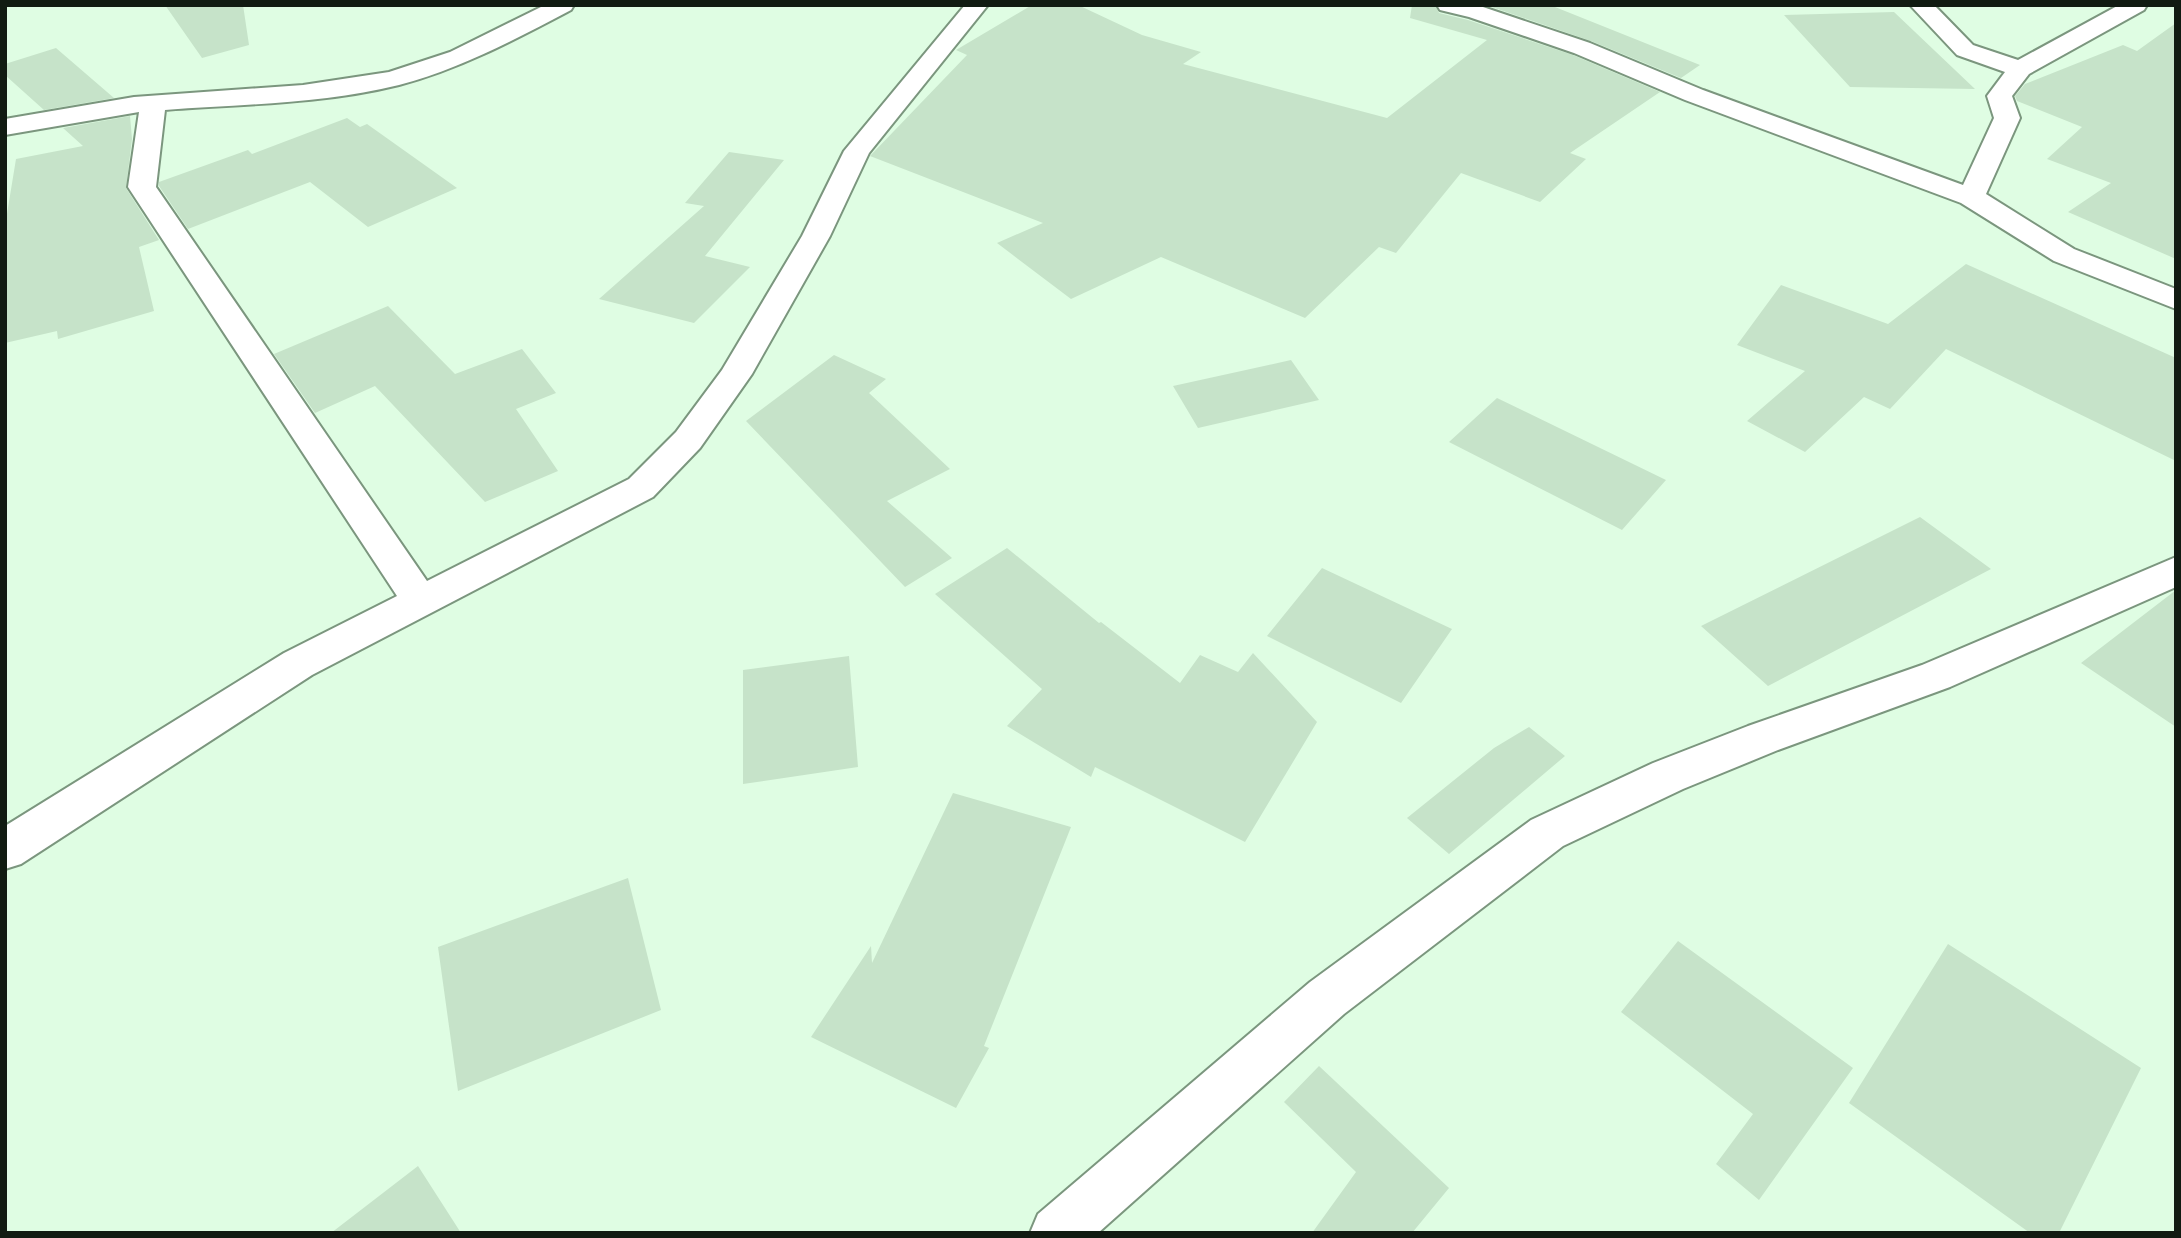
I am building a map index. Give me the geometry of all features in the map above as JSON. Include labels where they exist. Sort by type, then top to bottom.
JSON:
[{"type":"street","points":[[5,127],[57,115],[153,103],[354,86],[394,78],[458,57],[563,5]]},
{"type":"street","points":[[5,850],[298,664],[641,488],[688,440],[736,374],[816,236],[857,150],[977,5]]},
{"type":"street","points":[[1448,5],[1484,8],[1694,94],[1971,197],[2064,255],[2176,300]]},
{"type":"street","points":[[1921,5],[1965,50],[2020,69]]},
{"type":"street","points":[[1971,197],[2007,118],[1998,96],[2020,69],[2136,5]]},
{"type":"street","points":[[153,103],[142,187],[420,601]]},
{"type":"street","points":[[1056,1233],[1327,998],[1547,833],[1668,776],[1763,738],[1936,676],[2176,571]]},
{"type":"building","points":[[165,5],[243,5],[249,45],[202,58]]},
{"type":"building","points":[[1032,5],[1078,5],[1142,35],[1201,52],[1183,64],[1387,118],[1487,40],[1410,18],[1412,5],[1435,5],[1439,13],[1573,55],[1660,92],[1570,153],[1586,159],[1540,202],[1461,173],[1396,253],[1379,247],[1305,318],[1161,257],[1071,299],[997,243],[1043,223],[870,156],[967,55],[956,50]]},
{"type":"building","points":[[1486,5],[1550,5],[1700,65],[1681,78],[1591,41]]},
{"type":"building","points":[[1894,12],[1975,89],[1850,87],[1784,15]]},
{"type":"building","points":[[2176,23],[2176,259],[2068,212],[2111,183],[2047,159],[2082,127],[2017,101],[2015,96],[2025,84],[2123,45],[2137,51]]},
{"type":"building","points":[[56,48],[114,98],[44,110],[5,75],[5,64]]},
{"type":"building","points":[[130,116],[132,139],[126,188],[159,240],[139,247],[154,311],[58,339],[57,331],[5,343],[5,226],[16,159],[83,146],[63,128]]},
{"type":"building","points":[[347,118],[360,127],[367,124],[457,188],[368,227],[310,182],[188,229],[159,186],[159,182],[248,150],[252,154]]},
{"type":"building","points":[[729,152],[784,160],[705,256],[750,267],[694,323],[599,299],[704,206],[685,203]]},
{"type":"building","points":[[1966,264],[2176,358],[2176,461],[1946,349],[1890,409],[1864,397],[1805,452],[1747,421],[1805,371],[1737,345],[1781,285],[1888,324]]},
{"type":"building","points":[[388,306],[455,374],[522,349],[556,393],[516,409],[558,471],[485,502],[375,386],[315,413],[274,354]]},
{"type":"building","points":[[834,355],[886,379],[869,393],[950,469],[887,501],[952,558],[905,587],[746,421]]},
{"type":"building","points":[[1291,360],[1319,400],[1198,428],[1173,386]]},
{"type":"building","points":[[1497,398],[1666,480],[1622,530],[1449,442]]},
{"type":"building","points":[[1920,517],[1991,569],[1768,686],[1701,626]]},
{"type":"building","points":[[1007,548],[1099,623],[1180,683],[1200,655],[1238,672],[1253,653],[1317,722],[1245,842],[1095,767],[1091,777],[1007,726],[1042,689],[935,594]]},
{"type":"building","points":[[1322,568],[1452,629],[1401,703],[1267,636]]},
{"type":"building","points":[[2176,590],[2176,727],[2081,663]]},
{"type":"building","points":[[849,656],[858,767],[743,784],[743,670]]},
{"type":"building","points":[[1529,727],[1565,756],[1449,854],[1407,818],[1494,748]]},
{"type":"building","points":[[953,793],[1071,827],[984,1046],[989,1048],[956,1108],[811,1037],[871,946],[872,963]]},
{"type":"building","points":[[628,878],[661,1010],[458,1091],[438,947]]},
{"type":"building","points":[[1678,941],[1853,1068],[1759,1200],[1716,1164],[1753,1114],[1621,1012]]},
{"type":"building","points":[[1948,944],[2141,1068],[2059,1233],[2030,1233],[1849,1103]]},
{"type":"building","points":[[1319,1066],[1449,1188],[1412,1233],[1312,1233],[1356,1172],[1284,1102]]},
{"type":"building","points":[[418,1166],[461,1233],[331,1233]]}]
